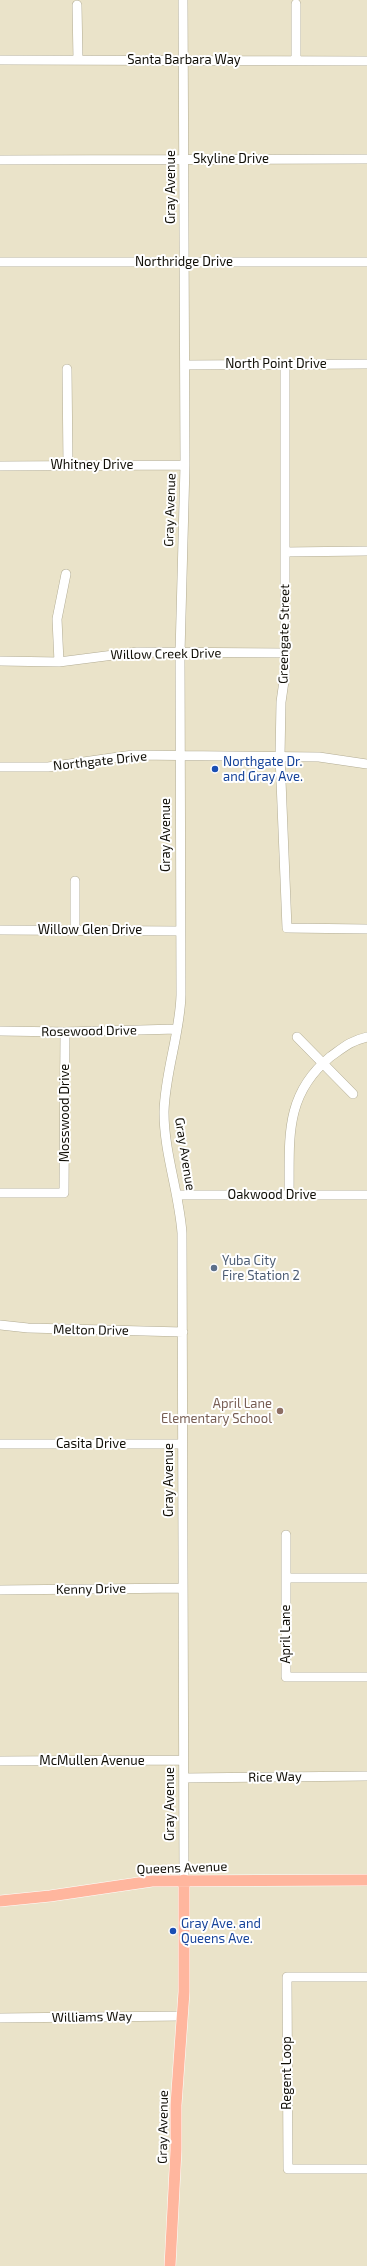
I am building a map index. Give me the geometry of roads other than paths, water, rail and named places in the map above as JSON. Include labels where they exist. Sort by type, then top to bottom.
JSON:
[{"type":"main road","name":"Gray Avenue","points":[[170,2266],[176,2156],[176,2105],[183,2016],[184,1880]]},
{"type":"main road","name":"Queens Avenue","points":[[0,1901],[50,1896],[152,1881],[367,1880]]},
{"type":"street","name":"Gray Avenue","points":[[183,0],[185,465],[180,653],[181,1005],[166,1088],[164,1114],[168,1156],[178,1195],[182,1233],[184,1880]]},
{"type":"street","points":[[296,4],[296,60]]},
{"type":"street","points":[[77,5],[78,60]]},
{"type":"street","name":"Santa Barbara Way","points":[[0,60],[367,61]]},
{"type":"street","name":"Skyline Drive","points":[[0,160],[367,159]]},
{"type":"street","name":"Northridge Drive","points":[[0,262],[367,262]]},
{"type":"street","name":"Greengate Street","points":[[284,364],[285,674],[281,702],[280,756],[287,928],[367,929]]},
{"type":"street","name":"North Point Drive","points":[[185,365],[367,364]]},
{"type":"street","points":[[67,369],[68,465]]},
{"type":"street","name":"Whitney Drive","points":[[0,466],[185,465]]},
{"type":"street","points":[[285,552],[367,551]]},
{"type":"street","points":[[59,662],[57,619],[66,574]]},
{"type":"street","name":"Willow Creek Drive","points":[[0,662],[59,662],[137,652],[285,653]]},
{"type":"street","name":"Northgate Drive","points":[[0,767],[48,767],[133,755],[280,756],[325,758],[367,764]]},
{"type":"street","points":[[74,881],[75,930]]},
{"type":"street","name":"Willow Glen Drive","points":[[0,930],[180,931]]},
{"type":"street","name":"Rosewood Drive","points":[[0,1031],[65,1032],[177,1029]]},
{"type":"street","name":"Mosswood Drive","points":[[0,1193],[64,1193],[65,1032]]},
{"type":"street","points":[[297,1037],[353,1094]]},
{"type":"street","points":[[289,1195],[290,1131],[294,1105],[306,1082],[323,1063],[350,1042],[367,1037]]},
{"type":"street","name":"Oakwood Drive","points":[[178,1195],[367,1195]]},
{"type":"street","name":"Melton Drive","points":[[0,1326],[183,1332]]},
{"type":"street","name":"Casita Drive","points":[[0,1444],[182,1444]]},
{"type":"street","name":"April Lane","points":[[286,1535],[286,1677],[367,1677]]},
{"type":"street","points":[[286,1578],[367,1578]]},
{"type":"street","name":"Kenny Drive","points":[[0,1590],[183,1588]]},
{"type":"street","name":"McMullen Avenue","points":[[0,1761],[184,1760]]},
{"type":"street","name":"Rice Way","points":[[184,1778],[367,1776]]},
{"type":"street","name":"Regent Loop","points":[[367,1977],[287,1977],[288,2169],[367,2169]]},
{"type":"street","name":"Williams Way","points":[[0,2018],[183,2016]]},
{"type":"place","name":"Northgate Dr. and Gray Ave.","points":[[215,769]]},
{"type":"place","name":"Yuba City Fire Station 2","points":[[214,1268]]},
{"type":"place","name":"April Lane Elementary School","points":[[280,1411]]},
{"type":"place","name":"Gray Ave. and Queens Ave.","points":[[173,1931]]}]
